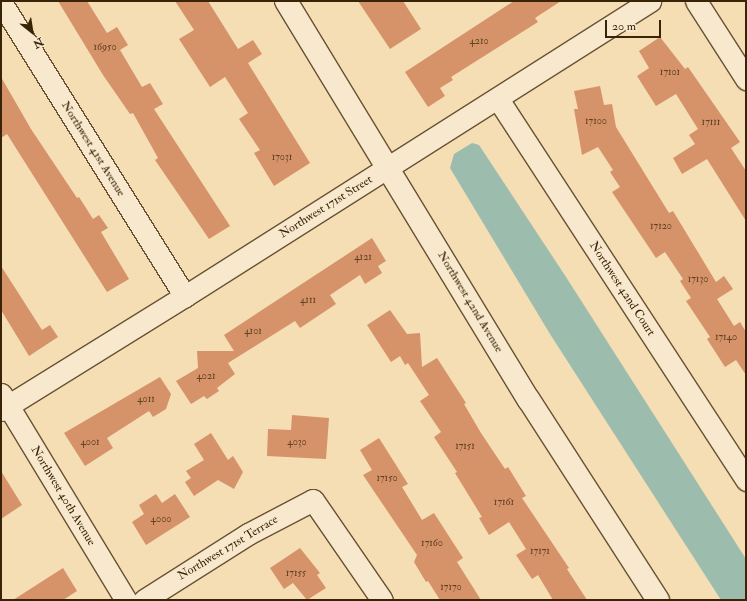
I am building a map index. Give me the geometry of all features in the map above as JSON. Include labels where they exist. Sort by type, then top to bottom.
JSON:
[{"type":"street","name":"Northwest 42nd Avenue","points":[[286,1],[529,400],[658,600]]},
{"type":"street","name":"Northwest 171st Street","points":[[4,403],[185,296],[498,99],[650,1]]},
{"type":"street","points":[[696,1],[746,79]]},
{"type":"street","name":"Northwest 41st Avenue","points":[[1,2],[185,296]]},
{"type":"street","name":"Northwest 42nd Court","points":[[498,99],[746,480]]},
{"type":"street","name":"Northwest 40th Avenue","points":[[4,403],[126,600]]},
{"type":"street","name":"Northwest 171st Terrace","points":[[144,600],[248,534],[313,500],[382,600]]},
{"type":"shaded area","points":[[472,143],[479,145],[566,277],[746,559],[746,600],[721,600],[550,334],[450,168],[454,154]]},
{"type":"building","points":[[58,1],[87,1],[107,33],[117,27],[128,45],[120,50],[142,87],[150,83],[163,104],[154,109],[230,226],[209,239],[155,160],[158,158],[133,113],[130,114],[103,75]]},
{"type":"building","points":[[175,1],[208,1],[238,49],[253,40],[262,54],[248,63],[310,163],[274,186],[254,153],[260,150],[239,119],[248,113],[225,77],[210,87],[179,39],[194,30]]},
{"type":"building","points":[[358,1],[403,1],[421,29],[390,49]]},
{"type":"building","points":[[514,1],[561,1],[535,18],[538,22],[451,77],[453,80],[440,88],[445,96],[428,107],[405,72]]},
{"type":"building","points":[[660,37],[685,69],[688,67],[740,142],[731,148],[746,171],[746,221],[707,159],[682,174],[673,158],[695,144],[689,135],[698,129],[676,94],[656,106],[637,76],[649,68],[639,51]]},
{"type":"building","points":[[1,77],[31,129],[77,198],[79,197],[93,219],[99,215],[108,228],[101,232],[129,279],[107,292],[7,134],[1,138]]},
{"type":"building","points":[[600,86],[604,105],[612,104],[616,127],[669,213],[673,211],[716,282],[724,276],[733,289],[717,299],[734,326],[740,322],[746,332],[746,375],[736,360],[725,367],[707,339],[710,337],[686,301],[691,298],[680,281],[683,279],[665,252],[656,258],[612,192],[620,187],[610,172],[613,170],[598,147],[582,155],[574,109],[578,109],[574,91]]},
{"type":"building","points":[[372,238],[386,261],[378,266],[382,273],[365,284],[360,275],[330,295],[336,304],[300,328],[295,321],[228,363],[235,374],[217,388],[219,391],[207,399],[204,396],[191,404],[176,381],[198,368],[197,351],[234,351],[224,335]]},
{"type":"building","points":[[1,266],[42,330],[50,325],[58,337],[29,356],[1,310]]},
{"type":"building","points":[[390,310],[407,334],[420,333],[422,367],[437,358],[466,403],[464,404],[481,433],[505,469],[508,467],[526,496],[522,498],[569,568],[567,569],[587,600],[553,600],[538,575],[532,579],[516,555],[526,549],[509,522],[489,535],[479,518],[482,517],[455,473],[457,472],[434,437],[441,432],[420,401],[429,395],[408,363],[405,365],[400,356],[391,362],[367,325]]},
{"type":"building","points":[[160,377],[171,394],[166,409],[153,417],[149,411],[107,438],[113,448],[85,466],[64,433]]},
{"type":"building","points":[[292,415],[329,418],[326,459],[267,456],[268,429],[291,430]]},
{"type":"building","points":[[211,433],[228,460],[233,456],[243,472],[234,489],[218,480],[194,496],[185,482],[191,478],[186,471],[204,460],[194,444]]},
{"type":"building","points":[[379,438],[408,484],[402,487],[422,520],[434,513],[463,558],[457,562],[481,600],[440,600],[428,581],[426,582],[414,562],[417,555],[363,475],[372,470],[360,450]]},
{"type":"building","points":[[1,471],[22,505],[1,519]]},
{"type":"building","points":[[156,494],[162,503],[175,494],[190,517],[146,545],[132,522],[144,514],[139,505]]},
{"type":"building","points":[[300,548],[320,573],[317,575],[326,588],[307,600],[293,583],[284,589],[270,568]]},
{"type":"building","points":[[63,568],[77,591],[63,600],[13,600]]}]
